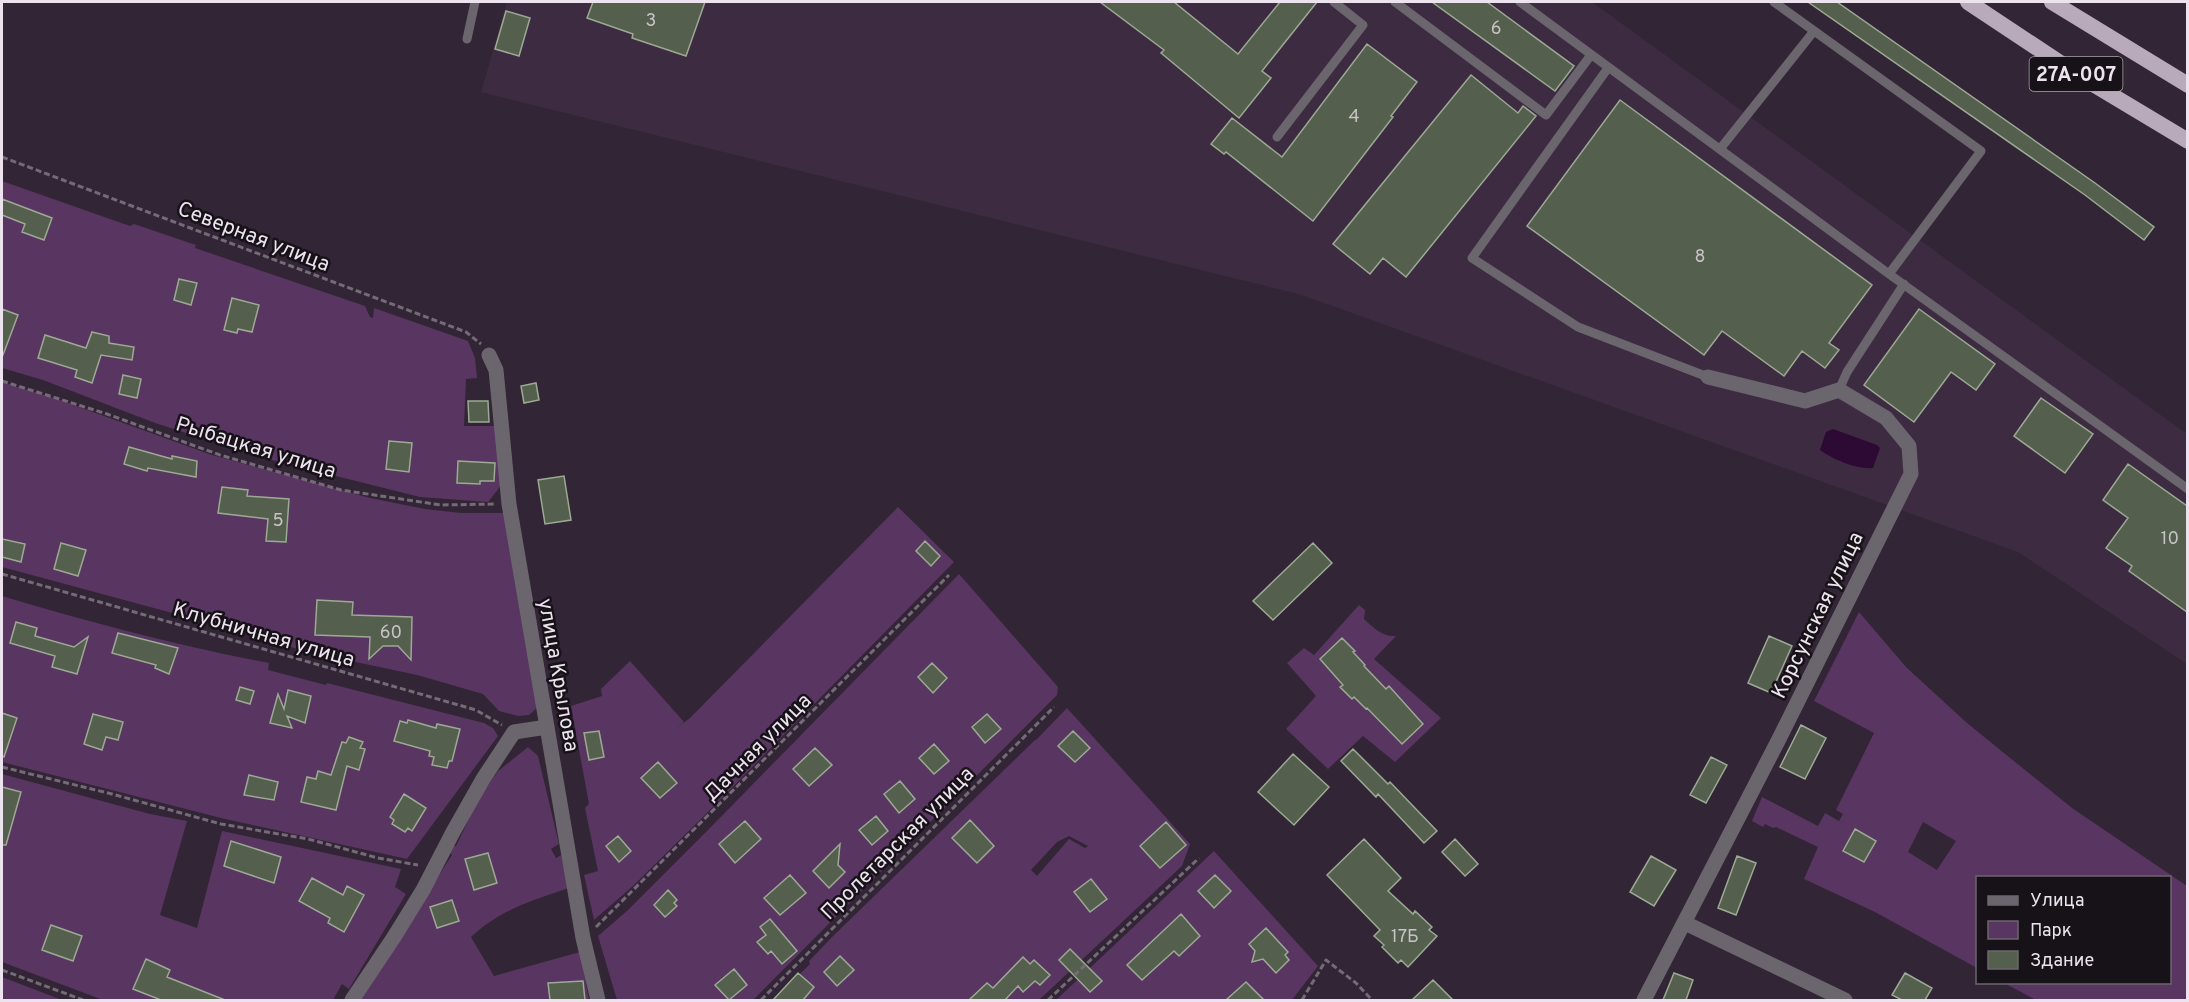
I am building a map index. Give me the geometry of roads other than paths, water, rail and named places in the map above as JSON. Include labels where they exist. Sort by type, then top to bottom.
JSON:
[{"type":"highway","name":"27А-007","points":[[1968,2],[2078,75],[2187,141]]},
{"type":"highway","name":"27А-007","points":[[2052,2],[2187,85]]},
{"type":"street","name":"улица Крылова","points":[[489,355],[496,370],[508,504],[583,938],[598,1000]]},
{"type":"street","points":[[1708,376],[1805,401],[1839,390]]},
{"type":"street","name":"Корсунская улица","points":[[1644,1000],[1911,474],[1909,446],[1886,418],[1839,390]]},
{"type":"street","points":[[352,1000],[394,937],[483,779],[514,732],[547,727]]},
{"type":"street","points":[[1685,923],[1845,1000]]},
{"type":"lane","points":[[467,39],[475,2]]},
{"type":"lane","points":[[1277,137],[1363,25],[1334,2]]},
{"type":"lane","points":[[1395,2],[1546,115],[1592,55]]},
{"type":"lane","points":[[1520,2],[1889,274],[2187,489]]},
{"type":"lane","points":[[1774,2],[1981,151],[1889,274]]},
{"type":"lane","points":[[1720,149],[1814,31]]},
{"type":"lane","points":[[1608,68],[1472,258],[1578,327],[1708,376]]},
{"type":"lane","points":[[1839,390],[1847,372],[1904,284]]}]
